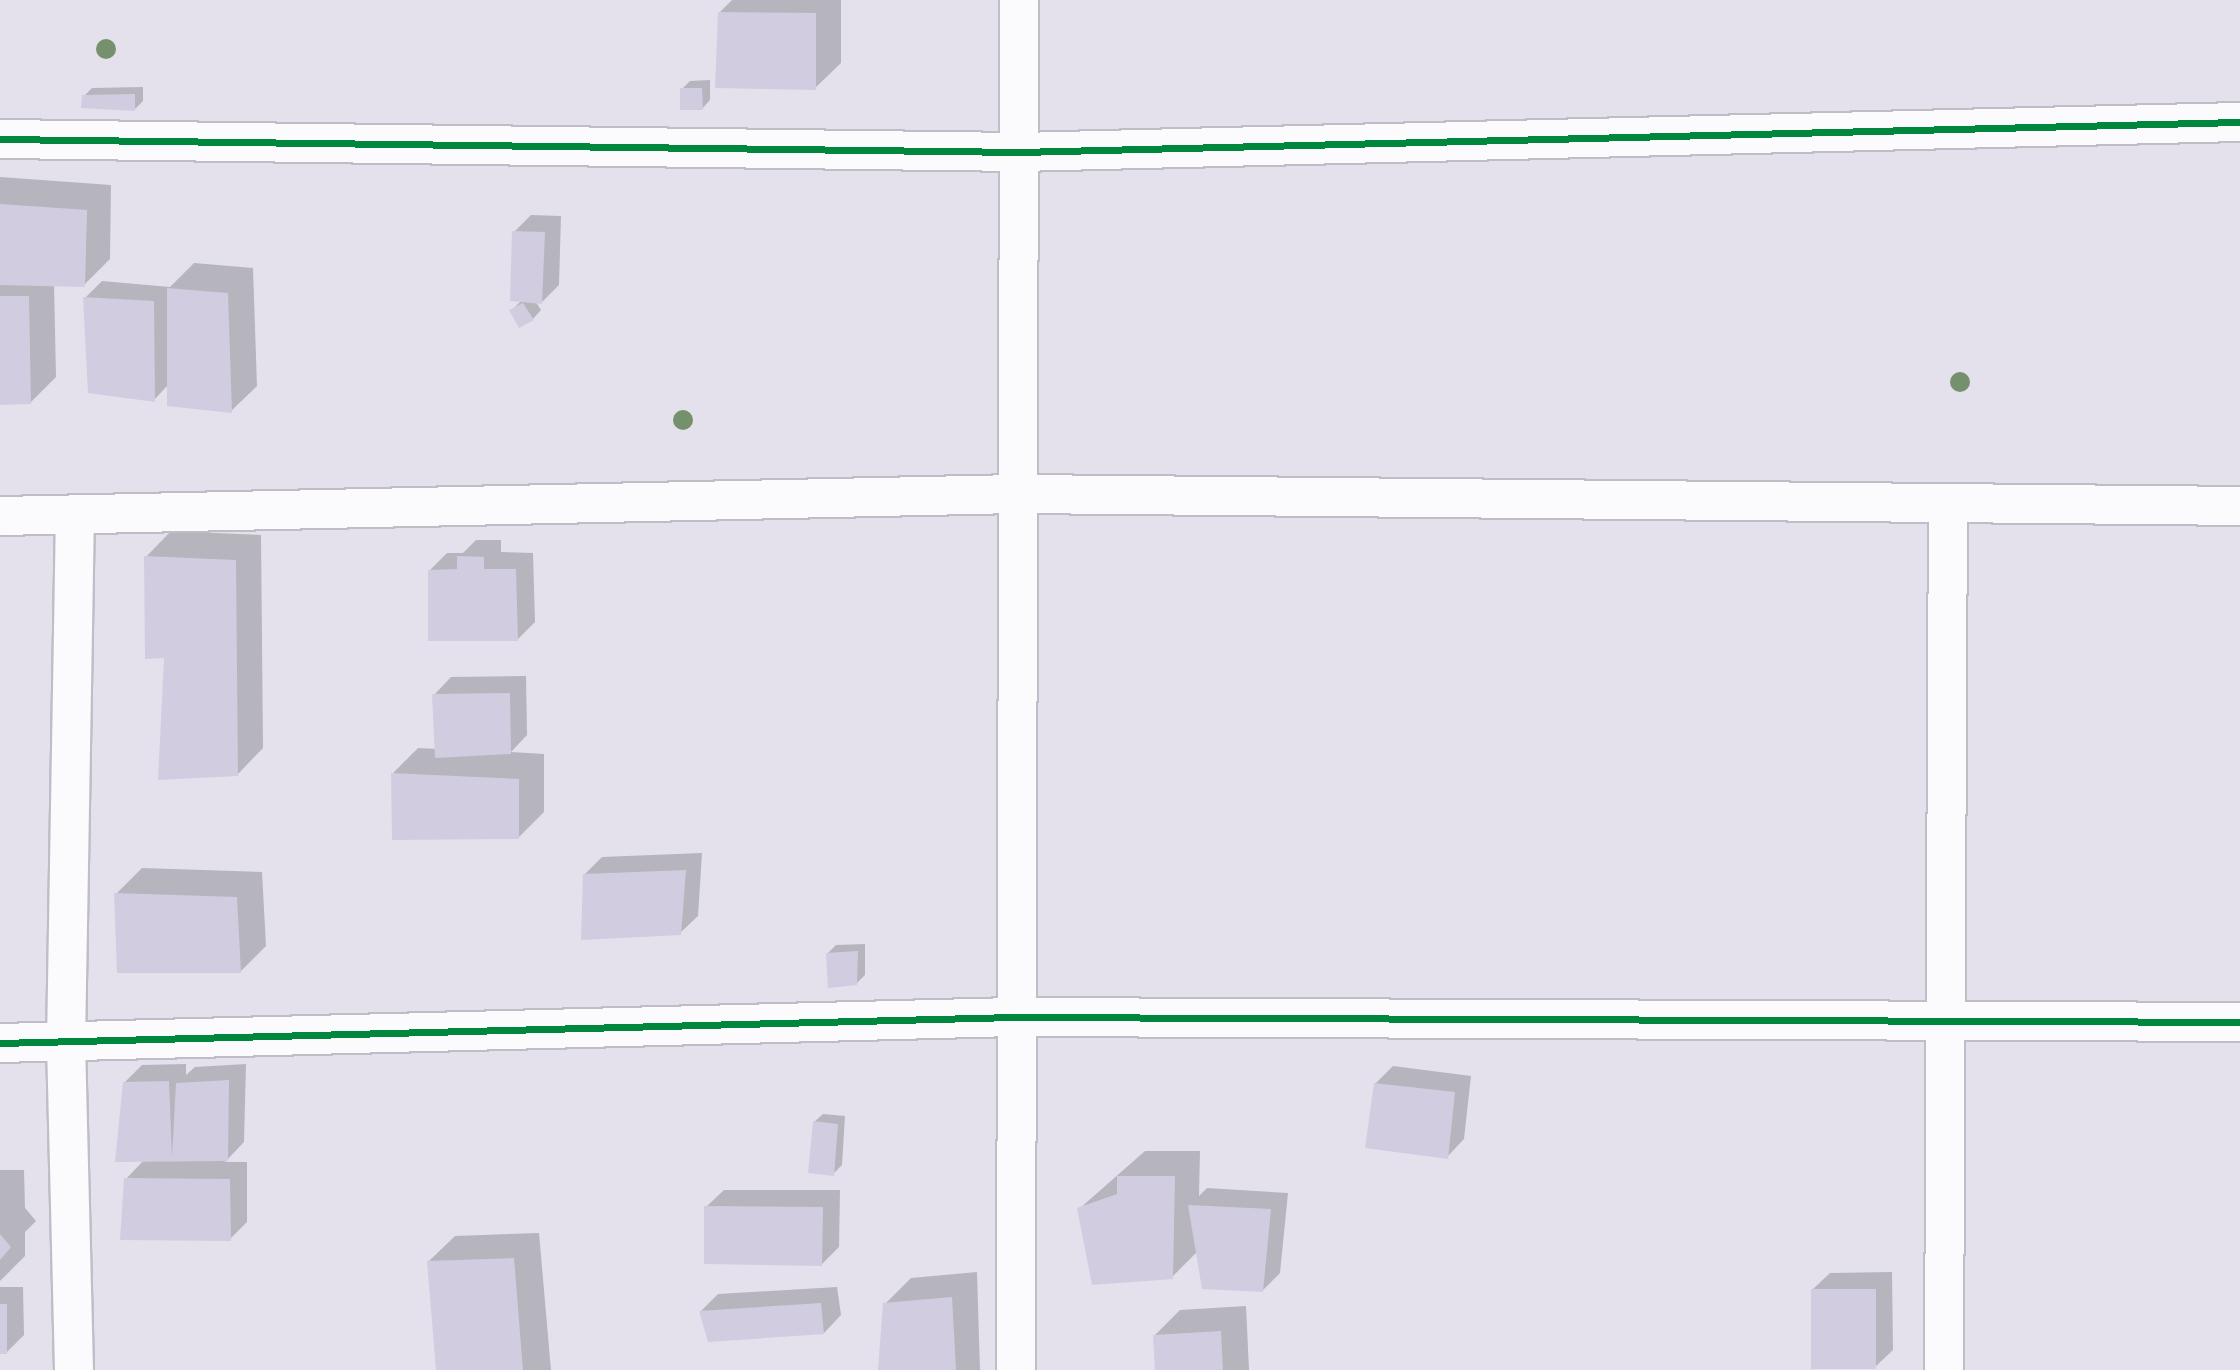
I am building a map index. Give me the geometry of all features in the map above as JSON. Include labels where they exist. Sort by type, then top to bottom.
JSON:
[{"type":"street","points":[[1016,1370],[1014,1017],[1020,494],[1018,0]]},
{"type":"street","points":[[0,139],[1020,152],[2240,122]]},
{"type":"street","points":[[0,516],[1020,494],[2240,506]]},
{"type":"street","points":[[1944,1370],[1949,1021],[1948,503]]},
{"type":"street","points":[[75,514],[66,1043],[75,1370]]},
{"type":"street","points":[[0,1043],[1014,1017],[2240,1022]]},
{"type":"building","points":[[718,12],[816,13],[816,90],[715,88]]},
{"type":"building","points":[[680,88],[702,88],[703,110],[680,110]]},
{"type":"building","points":[[135,94],[135,111],[81,108],[82,95]]},
{"type":"building","points":[[0,204],[87,210],[85,287],[0,285]]},
{"type":"building","points":[[512,231],[545,232],[542,304],[510,301]]},
{"type":"building","points":[[167,288],[228,293],[232,413],[167,406]]},
{"type":"building","points":[[0,296],[29,296],[31,404],[0,405]]},
{"type":"building","points":[[83,297],[154,301],[155,402],[88,393]]},
{"type":"building","points":[[523,303],[534,320],[519,328],[509,310]]},
{"type":"building","points":[[144,556],[236,560],[238,776],[158,780],[164,658],[145,659]]},
{"type":"building","points":[[457,556],[484,557],[484,569],[516,569],[518,641],[428,641],[428,570],[457,569]]},
{"type":"building","points":[[510,693],[511,754],[435,758],[432,694]]},
{"type":"building","points":[[391,773],[519,779],[519,839],[392,840]]},
{"type":"building","points":[[686,870],[681,935],[581,940],[583,874]]},
{"type":"building","points":[[114,893],[237,897],[241,973],[117,973]]},
{"type":"building","points":[[858,951],[857,985],[828,988],[826,953]]},
{"type":"building","points":[[229,1080],[228,1161],[115,1162],[123,1082],[169,1081],[172,1158],[176,1083]]},
{"type":"building","points":[[1374,1083],[1455,1092],[1448,1159],[1365,1148]]},
{"type":"building","points":[[813,1121],[838,1124],[834,1176],[808,1173]]},
{"type":"building","points":[[1117,1176],[1175,1176],[1173,1279],[1092,1285],[1077,1208],[1117,1194]]},
{"type":"building","points":[[124,1178],[230,1179],[231,1241],[120,1240]]},
{"type":"building","points":[[1188,1205],[1271,1209],[1263,1292],[1202,1289]]},
{"type":"building","points":[[704,1206],[823,1207],[822,1266],[704,1264]]},
{"type":"building","points":[[0,1234],[11,1247],[0,1260]]},
{"type":"building","points":[[514,1258],[523,1370],[436,1370],[427,1261]]},
{"type":"building","points":[[1811,1289],[1876,1289],[1876,1369],[1811,1369]]},
{"type":"building","points":[[952,1297],[956,1370],[878,1370],[883,1303]]},
{"type":"building","points":[[821,1303],[824,1334],[708,1342],[699,1311]]},
{"type":"building","points":[[0,1304],[7,1304],[7,1354],[0,1354]]},
{"type":"building","points":[[1221,1331],[1223,1370],[1155,1370],[1153,1335]]},
{"type":"cycle path","points":[[0,139],[1020,152],[2240,122]]},
{"type":"cycle path","points":[[0,1043],[1014,1017],[2240,1022]]}]
